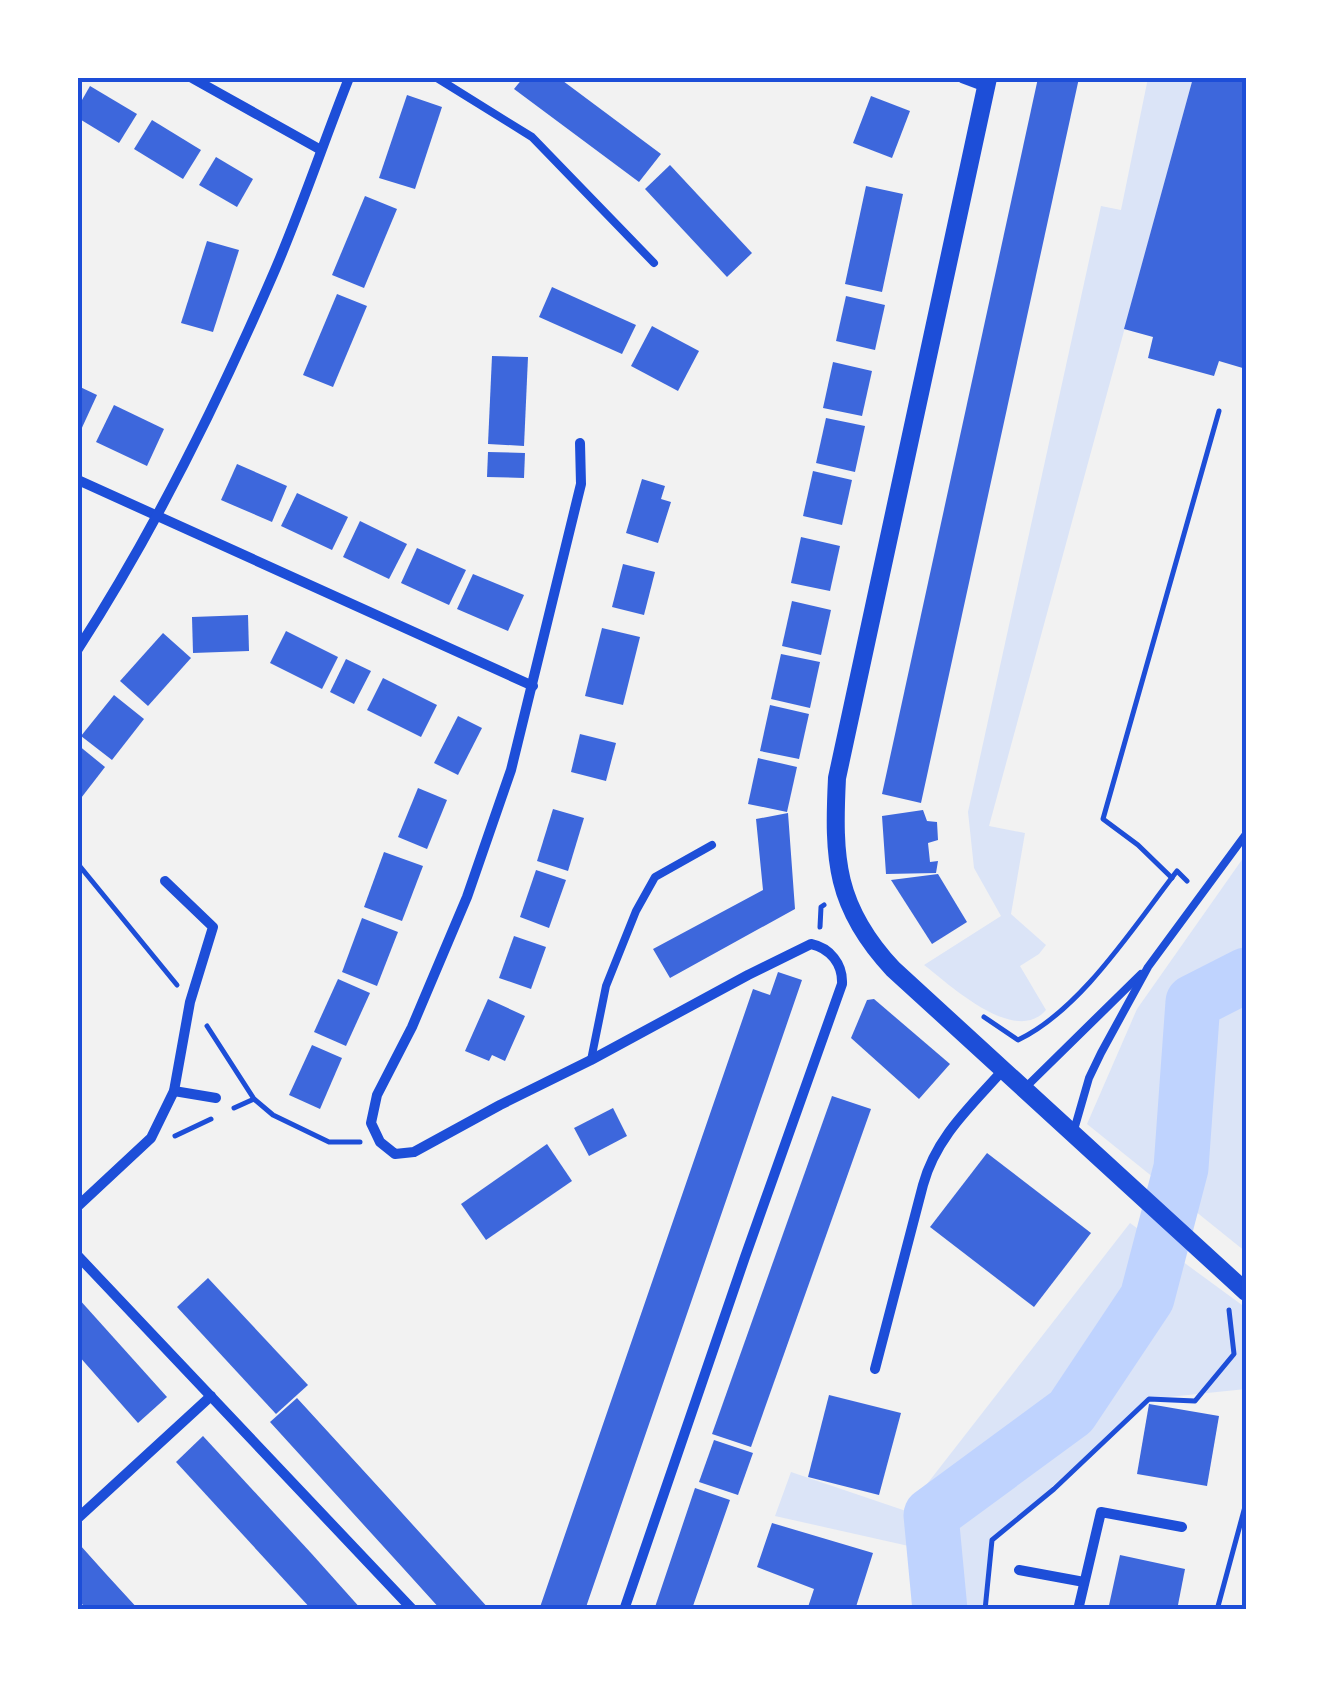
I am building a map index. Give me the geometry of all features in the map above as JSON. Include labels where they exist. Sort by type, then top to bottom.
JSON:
[{"type":"street","points":[[192,78],[321,150]]},
{"type":"street","points":[[78,649],[155,516],[222,387],[276,267],[349,78]]},
{"type":"street","points":[[962,78],[987,82],[837,778],[842,882],[853,916],[875,950],[902,978],[1237,1284]]},
{"type":"street","points":[[580,443],[581,484],[512,770],[468,897],[378,1095],[371,1123],[380,1142],[395,1154],[414,1152],[809,944],[828,951],[842,973],[842,984],[624,1610]]},
{"type":"street","points":[[78,480],[533,686]]},
{"type":"street","points":[[78,1206],[151,1138],[174,1091],[190,1002],[213,927],[165,881]]},
{"type":"street","points":[[875,1369],[932,1158],[949,1130],[1003,1070]]},
{"type":"street","points":[[174,1091],[216,1098]]},
{"type":"street","points":[[78,1256],[413,1610]]},
{"type":"street","points":[[78,1518],[211,1396]]},
{"type":"street","points":[[1078,1610],[1101,1512],[1182,1527]]},
{"type":"street","points":[[1019,1570],[1084,1582]]},
{"type":"lane","points":[[437,78],[532,137],[654,263]]},
{"type":"lane","points":[[1072,1134],[1100,1053],[1148,968],[1246,834]]},
{"type":"lane","points":[[591,1060],[606,986],[636,911],[656,877],[712,845]]},
{"type":"lane","points":[[1024,1089],[1148,968]]},
{"type":"path","points":[[1172,878],[1103,818],[1219,412]]},
{"type":"path","points":[[78,864],[190,1002],[254,1099],[274,1115],[329,1142],[380,1142]]},
{"type":"path","points":[[976,1012],[1018,1040],[1043,1028],[1104,966],[1177,871],[1202,894]]},
{"type":"path","points":[[151,1138],[169,1139],[254,1099]]},
{"type":"path","points":[[985,1610],[992,1540],[1054,1489],[1150,1399],[1195,1401],[1234,1354],[1237,1284]]},
{"type":"path","points":[[1216,1610],[1246,1504]]},
{"type":"shaded area","points":[[1148,78],[1193,78],[989,826],[1025,833],[1011,914],[1046,945],[1020,966],[1046,1010],[1033,1019],[1018,1021],[1001,1017],[966,998],[924,965],[1001,916],[974,868],[968,812],[1101,206],[1121,210]]},
{"type":"shaded area","points":[[1246,854],[1246,1252],[1087,1124],[1137,1009]]},
{"type":"shaded area","points":[[1130,1223],[1242,1305],[1246,1389],[1149,1399],[993,1540],[984,1609],[927,1609],[922,1549],[775,1516],[791,1472],[906,1511]]},
{"type":"building","points":[[523,78],[559,78],[661,154],[639,182],[514,89]]},
{"type":"building","points":[[1038,78],[1079,78],[921,803],[882,794]]},
{"type":"building","points":[[1193,78],[1246,78],[1246,369],[1219,361],[1214,376],[1148,358],[1153,337],[1124,329]]},
{"type":"building","points":[[90,86],[137,114],[119,143],[78,118],[78,107]]},
{"type":"building","points":[[407,95],[442,107],[415,189],[379,178]]},
{"type":"building","points":[[871,96],[910,111],[892,158],[853,143]]},
{"type":"building","points":[[152,120],[201,150],[183,179],[134,149]]},
{"type":"building","points":[[216,157],[253,179],[237,207],[199,185]]},
{"type":"building","points":[[670,165],[752,253],[727,277],[645,189]]},
{"type":"building","points":[[866,186],[903,194],[882,292],[845,284]]},
{"type":"building","points":[[365,196],[397,209],[364,288],[332,275]]},
{"type":"building","points":[[207,241],[239,250],[213,332],[181,323]]},
{"type":"building","points":[[552,287],[636,325],[622,354],[539,317]]},
{"type":"building","points":[[337,294],[367,306],[333,387],[303,375]]},
{"type":"building","points":[[846,296],[885,305],[875,350],[836,341]]},
{"type":"building","points":[[652,326],[699,351],[678,391],[631,366]]},
{"type":"building","points":[[492,356],[528,357],[524,446],[488,444]]},
{"type":"building","points":[[833,362],[872,371],[862,416],[823,408]]},
{"type":"building","points":[[78,386],[97,395],[80,432],[78,431]]},
{"type":"building","points":[[114,405],[164,429],[147,466],[96,442]]},
{"type":"building","points":[[826,418],[865,426],[855,472],[816,463]]},
{"type":"building","points":[[488,452],[525,453],[524,478],[487,477]]},
{"type":"building","points":[[237,464],[287,486],[272,522],[221,500]]},
{"type":"building","points":[[813,471],[852,480],[842,525],[803,516]]},
{"type":"building","points":[[642,479],[665,486],[661,499],[671,502],[658,543],[626,533]]},
{"type":"building","points":[[297,493],[348,517],[332,550],[281,526]]},
{"type":"building","points":[[360,521],[407,544],[389,579],[343,557]]},
{"type":"building","points":[[801,537],[840,546],[830,591],[791,583]]},
{"type":"building","points":[[417,548],[466,570],[449,605],[401,583]]},
{"type":"building","points":[[623,564],[655,572],[644,615],[612,607]]},
{"type":"building","points":[[473,574],[524,595],[508,631],[457,609]]},
{"type":"building","points":[[792,601],[831,610],[821,655],[782,646]]},
{"type":"building","points":[[248,615],[249,651],[193,653],[192,617]]},
{"type":"building","points":[[602,628],[640,637],[623,705],[585,696]]},
{"type":"building","points":[[286,631],[338,657],[322,689],[270,663]]},
{"type":"building","points":[[163,633],[191,658],[148,706],[120,681]]},
{"type":"building","points":[[781,654],[820,662],[810,708],[771,699]]},
{"type":"building","points":[[346,659],[371,671],[354,704],[330,692]]},
{"type":"building","points":[[383,678],[437,705],[421,737],[367,710]]},
{"type":"building","points":[[114,695],[144,719],[112,760],[81,736]]},
{"type":"building","points":[[770,705],[809,714],[799,759],[760,751]]},
{"type":"building","points":[[458,716],[482,728],[458,775],[434,763]]},
{"type":"building","points":[[580,734],[616,743],[606,781],[571,772]]},
{"type":"building","points":[[78,745],[105,767],[78,802]]},
{"type":"building","points":[[758,758],[797,767],[787,812],[748,804]]},
{"type":"building","points":[[418,788],[447,800],[427,849],[398,837]]},
{"type":"building","points":[[553,809],[584,818],[568,871],[537,861]]},
{"type":"building","points":[[923,810],[927,821],[937,822],[938,840],[928,843],[930,862],[938,861],[936,873],[886,874],[882,816]]},
{"type":"building","points":[[788,813],[795,909],[670,978],[653,949],[763,890],[756,819]]},
{"type":"building","points":[[384,852],[423,866],[402,921],[364,907]]},
{"type":"building","points":[[536,870],[566,880],[549,928],[520,917]]},
{"type":"building","points":[[938,874],[967,922],[932,944],[891,880]]},
{"type":"building","points":[[362,918],[398,932],[377,986],[342,972]]},
{"type":"building","points":[[514,936],[546,947],[531,989],[499,978]]},
{"type":"building","points":[[778,972],[802,980],[585,1610],[539,1610],[753,989],[770,995]]},
{"type":"building","points":[[338,979],[370,993],[346,1046],[314,1032]]},
{"type":"building","points":[[488,999],[525,1016],[505,1061],[492,1055],[489,1061],[465,1051]]},
{"type":"building","points":[[874,999],[950,1064],[919,1099],[851,1038],[867,1000]]},
{"type":"building","points":[[312,1045],[342,1058],[320,1109],[289,1095]]},
{"type":"building","points":[[832,1096],[871,1109],[751,1447],[712,1434]]},
{"type":"building","points":[[613,1108],[627,1136],[589,1156],[574,1128]]},
{"type":"building","points":[[547,1144],[572,1181],[486,1240],[461,1204]]},
{"type":"building","points":[[987,1153],[1091,1233],[1034,1307],[930,1227]]},
{"type":"building","points":[[208,1278],[308,1385],[276,1414],[177,1307]]},
{"type":"building","points":[[78,1298],[167,1397],[138,1423],[78,1355]]},
{"type":"building","points":[[829,1395],[901,1413],[879,1495],[808,1477]]},
{"type":"building","points":[[297,1398],[490,1610],[441,1610],[270,1422]]},
{"type":"building","points":[[1149,1404],[1219,1416],[1207,1486],[1137,1474]]},
{"type":"building","points":[[203,1436],[362,1610],[312,1610],[176,1462]]},
{"type":"building","points":[[714,1440],[753,1453],[738,1495],[699,1482]]},
{"type":"building","points":[[695,1488],[730,1500],[692,1610],[654,1610]]},
{"type":"building","points":[[772,1523],[873,1553],[855,1610],[807,1610],[814,1589],[757,1567]]},
{"type":"building","points":[[80,1545],[139,1610],[87,1610],[78,1599]]},
{"type":"building","points":[[1120,1555],[1185,1569],[1177,1610],[1108,1610]]},
{"type":"waterway","points":[[940,1610],[931,1515],[1071,1412],[1147,1298],[1181,1168],[1193,1002],[1246,975]]}]
